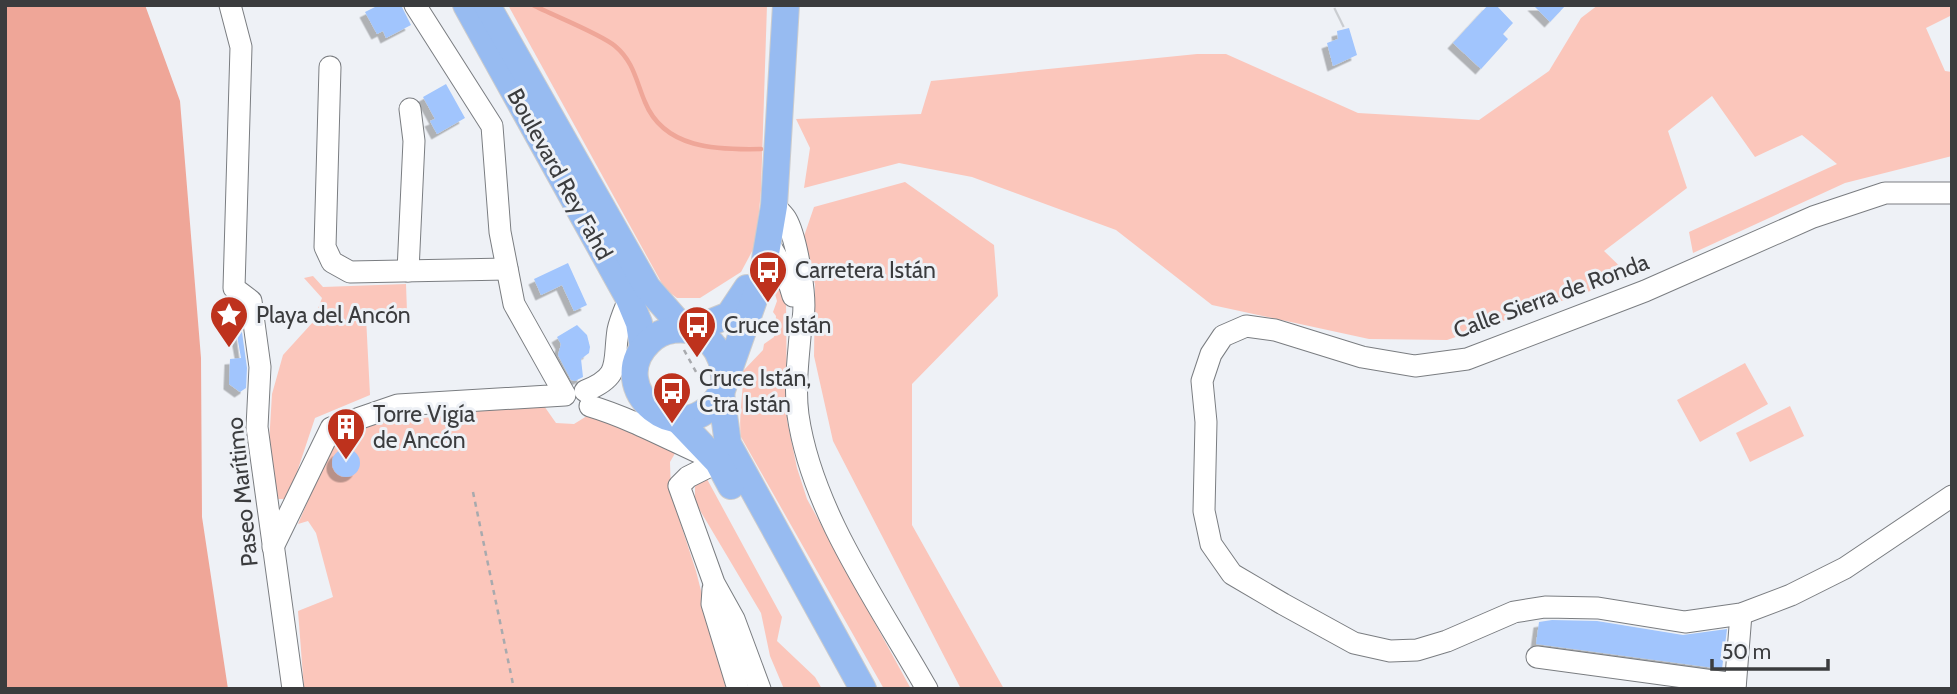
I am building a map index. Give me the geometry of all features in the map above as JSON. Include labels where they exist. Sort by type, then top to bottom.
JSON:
[{"type":"main road","name":"Boulevard Rey Fahd","points":[[466,5],[638,293]]},
{"type":"main road","name":"Boulevard Rey Fahd","points":[[488,5],[638,293],[643,348]]},
{"type":"main road","points":[[770,264],[729,315],[688,330],[661,333],[643,348],[635,377],[641,398],[656,413],[677,419],[703,413],[722,388],[770,264],[786,5]]},
{"type":"main road","points":[[638,293],[688,330],[708,340],[720,355],[728,444],[863,689]]},
{"type":"main road","points":[[677,419],[718,462],[846,689]]},
{"type":"street","name":"Paseo Marítimo","points":[[230,5],[241,47],[234,288],[251,301],[260,367],[257,427],[293,689]]},
{"type":"street","points":[[274,547],[331,428],[397,405],[565,396],[514,304],[500,232],[492,126],[415,5]]},
{"type":"street","points":[[330,67],[325,247],[332,262],[350,272],[507,269]]},
{"type":"street","points":[[408,271],[414,141],[410,109]]},
{"type":"street","name":"Calle Sierra de Ronda","points":[[1952,193],[1885,193],[1813,217],[1645,291],[1467,359],[1415,366],[1362,357],[1275,330],[1246,326],[1223,336],[1211,354],[1202,381],[1206,422],[1204,511],[1211,544],[1232,574],[1354,643],[1390,651],[1417,650],[1447,641],[1514,612],[1545,607],[1598,608],[1685,622],[1741,614],[1791,595],[1845,568],[1952,496]]},
{"type":"street","points":[[774,206],[786,219],[805,304],[796,394],[810,468],[834,525],[927,689]]},
{"type":"street","points":[[796,256],[770,264],[801,324]]},
{"type":"street","points":[[638,293],[618,328],[616,362],[611,377],[587,398],[648,431],[718,462]]},
{"type":"street","points":[[718,462],[688,477],[678,486],[714,583],[734,618],[760,689]]},
{"type":"street","points":[[714,583],[712,604],[738,689]]},
{"type":"street","points":[[1537,657],[1735,687],[1741,614]]},
{"type":"path","points":[[473,492],[514,689]]},
{"type":"shaded area","points":[[5,5],[145,5],[180,101],[201,358],[202,517],[228,689],[5,689]]},
{"type":"shaded area","points":[[508,5],[767,5],[761,190],[756,244],[741,272],[700,298],[677,298],[665,289]]},
{"type":"shaded area","points":[[1598,5],[1952,5],[1952,15],[1926,28],[1945,71],[1952,72],[1952,156],[1845,183],[1693,253],[1689,232],[1837,164],[1802,135],[1755,157],[1712,96],[1668,131],[1687,188],[1604,251],[1631,277],[1447,340],[1369,339],[1212,305],[1116,230],[972,177],[899,163],[804,188],[810,148],[796,119],[921,114],[931,81],[1197,54],[1226,54],[1358,113],[1479,120],[1549,71],[1581,18]]},
{"type":"shaded area","points":[[905,182],[994,245],[998,296],[912,384],[912,525],[1004,689],[961,689],[833,441],[814,356],[815,284],[802,242],[814,207]]},
{"type":"shaded area","points":[[313,276],[323,287],[406,284],[407,312],[366,317],[370,395],[315,418],[288,499],[275,499],[268,460],[272,394],[283,355],[313,322],[322,298],[304,278]]},
{"type":"shaded area","points":[[773,287],[782,287],[786,296],[787,420],[807,499],[911,689],[884,689],[741,437],[743,371],[763,350],[764,344],[774,337],[776,316],[773,312],[777,301]]},
{"type":"shaded area","points":[[1745,363],[1768,404],[1700,442],[1677,400]]},
{"type":"shaded area","points":[[542,403],[556,423],[574,424],[595,411],[661,409],[681,443],[670,462],[671,494],[696,571],[726,689],[304,689],[298,611],[333,597],[316,533],[308,521],[298,524],[332,444],[359,437],[361,426]]},
{"type":"shaded area","points":[[1790,406],[1804,436],[1750,462],[1736,433]]},
{"type":"shaded area","points":[[695,457],[782,617],[777,641],[815,677],[822,689],[784,689],[770,656],[761,613],[695,502]]},
{"type":"building","points":[[379,5],[401,5],[411,25],[386,38],[383,31],[377,34],[365,12]]},
{"type":"building","points":[[1488,5],[1496,5],[1513,23],[1503,34],[1508,39],[1481,69],[1453,43]]},
{"type":"building","points":[[1533,5],[1566,5],[1550,22]]},
{"type":"building","points":[[1349,28],[1357,55],[1333,66],[1327,43],[1338,39],[1337,31]]},
{"type":"building","points":[[446,84],[465,118],[437,134],[430,121],[435,119],[423,97]]},
{"type":"building","points":[[568,263],[587,305],[574,311],[562,285],[541,295],[534,279]]},
{"type":"building","points":[[240,318],[247,368],[246,388],[240,392],[229,384],[230,359],[241,358],[234,319]]},
{"type":"building","points":[[577,325],[587,335],[590,347],[589,353],[581,359],[583,377],[575,381],[571,380],[558,355],[561,344],[557,337]]},
{"type":"building","name":"Torre Vigía de Ancón","points":[[346,449],[356,453],[360,463],[356,473],[346,477],[336,473],[332,463],[336,453]]},
{"type":"building","points":[[1597,621],[1683,635],[1727,629],[1722,669],[1536,644],[1539,622]]},
{"type":"waterway","points":[[533,5],[588,30],[615,46],[630,65],[654,118],[678,138],[710,147],[761,149]]},
{"type":"place","name":"Carretera Istán","points":[[768,304]]},
{"type":"place","name":"Playa del Ancón","points":[[229,349]]},
{"type":"place","name":"Cruce Istán","points":[[697,359]]},
{"type":"place","name":"Cruce Istán, Ctra Istán","points":[[672,425]]},
{"type":"place","name":"Torre Vigía de Ancón","points":[[346,461]]}]
